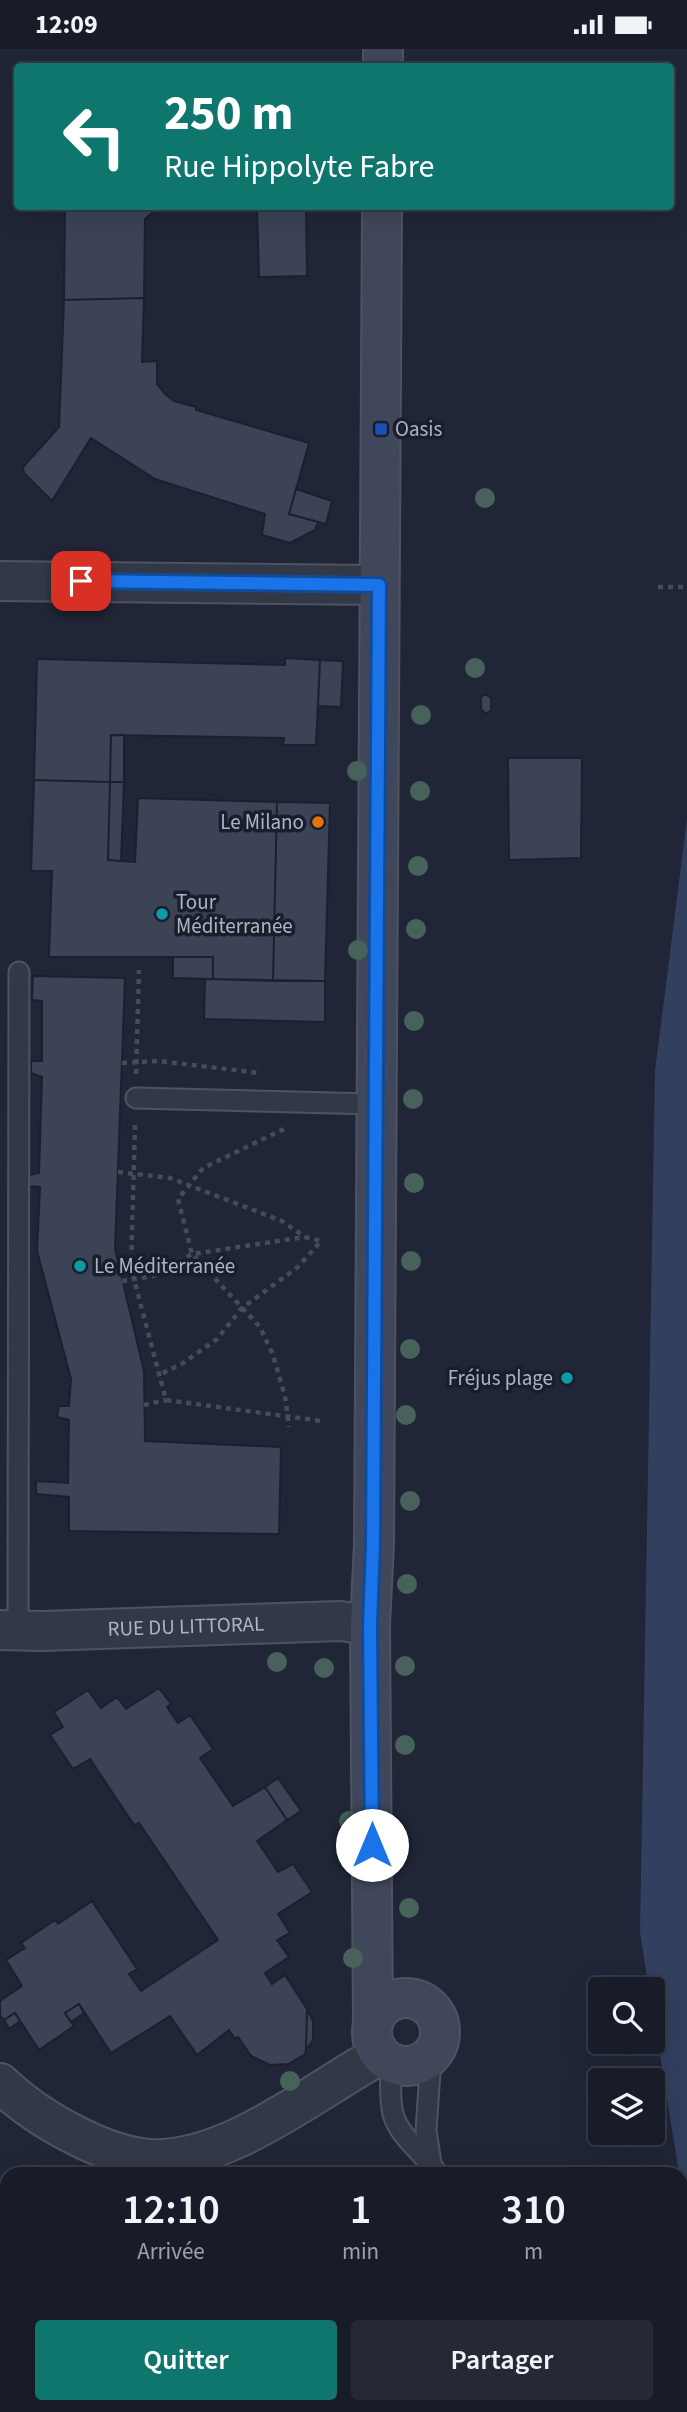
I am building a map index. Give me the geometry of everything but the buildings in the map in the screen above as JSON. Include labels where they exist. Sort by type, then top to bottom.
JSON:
[{"type":"main road","points":[[381,2046],[373,1959],[370,1625],[373,1544],[382,210]]},
{"type":"main road","points":[[373,1959],[390,1988],[430,2008],[437,2017],[440,2037],[431,2056],[412,2066],[381,2046]]},
{"type":"main road","points":[[381,2046],[384,2005],[402,1998],[412,1999]]},
{"type":"street","points":[[0,581],[379,585]]},
{"type":"street","name":"RUE DU LITTORAL","points":[[9,1630],[340,1621],[370,1625]]},
{"type":"street","points":[[0,2083],[35,2111],[72,2134],[149,2166],[223,2145],[246,2134],[366,2063],[381,2046]]},
{"type":"lane","points":[[9,1630],[19,972]]},
{"type":"lane","points":[[136,1098],[376,1104]]},
{"type":"lane","points":[[381,2046],[394,2118],[432,2167]]},
{"type":"lane","points":[[431,2056],[426,2131],[434,2167]]},
{"type":"path","points":[[658,587],[687,587]]},
{"type":"path","points":[[139,970],[131,1268],[166,1400]]},
{"type":"path","points":[[121,1063],[158,1061],[261,1073]]},
{"type":"path","points":[[289,1427],[273,1355],[260,1327],[192,1254],[178,1199],[203,1168],[289,1126],[303,1115],[303,1102]]},
{"type":"path","points":[[118,1172],[170,1178],[282,1221],[305,1237],[321,1241],[298,1267],[242,1308],[217,1339],[183,1363],[159,1374]]},
{"type":"path","points":[[122,1281],[153,1276],[192,1254],[305,1237]]},
{"type":"path","points":[[144,1405],[166,1400],[321,1421]]},
{"type":"water","points":[[687,819],[687,2167],[678,2167],[665,2086],[665,2068],[662,2068],[660,2054],[665,2054],[665,1977],[647,1977],[640,1932],[655,1071]]},
{"type":"place","name":"Oasis","points":[[381,429]]},
{"type":"place","name":"Le Milano","points":[[318,822]]},
{"type":"place","name":"Tour Méditerranée","points":[[162,914]]},
{"type":"place","name":"Le Méditerranée","points":[[80,1266]]},
{"type":"place","name":"Fréjus plage","points":[[567,1378]]},
{"type":"route","points":[[81,581],[379,585],[373,1544],[370,1625],[372,1845]]}]
